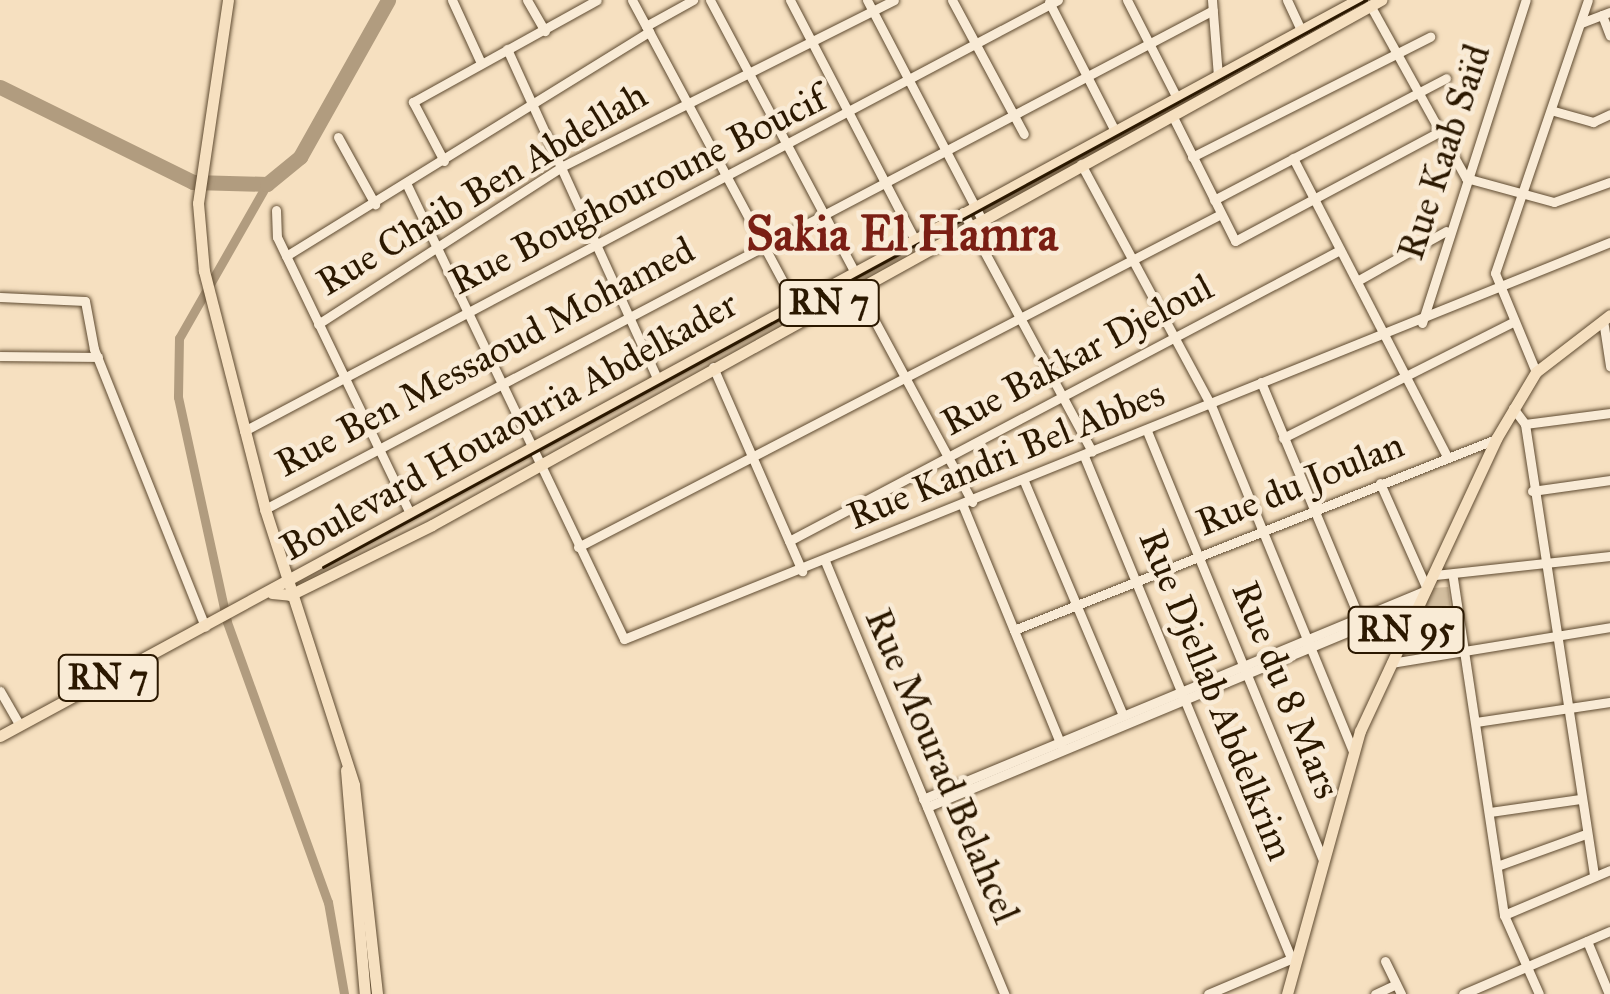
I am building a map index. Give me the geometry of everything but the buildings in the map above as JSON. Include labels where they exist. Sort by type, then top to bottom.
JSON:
[{"type":"main road","points":[[228,0],[198,203],[204,270],[265,509],[346,770],[377,994]]},
{"type":"main road","name":"Boulevard Houaouria Abdelkader","points":[[272,593],[286,579],[408,509],[794,304],[915,240],[1081,164],[1172,116],[1301,30],[1357,0]]},
{"type":"main road","name":"Boulevard Houaouria Abdelkader","points":[[272,593],[290,595],[538,464],[857,288],[1115,131],[1376,3]]},
{"type":"main road","name":"RN 95","points":[[1287,994],[1353,751],[1390,663],[1513,408],[1536,372],[1606,318]]},
{"type":"main road","name":"RN 7","points":[[0,736],[272,593]]},
{"type":"main road","points":[[1392,616],[1408,626]]},
{"type":"main road","points":[[346,770],[365,994]]},
{"type":"street","points":[[452,0],[480,62]]},
{"type":"street","points":[[526,0],[545,32]]},
{"type":"street","points":[[444,161],[413,102],[597,0]]},
{"type":"street","points":[[632,0],[794,304]]},
{"type":"street","points":[[286,256],[407,185],[693,0]]},
{"type":"street","points":[[710,0],[855,273]]},
{"type":"street","points":[[790,0],[915,240]]},
{"type":"street","name":"Rue Djellab Abdelkrim","points":[[867,0],[946,144],[1018,320],[1088,454],[1182,691],[1295,957]]},
{"type":"street","name":"Rue Chaib Ben Abdellah","points":[[318,324],[563,166],[894,0]]},
{"type":"street","points":[[952,0],[1024,134]]},
{"type":"street","points":[[1127,0],[1177,98]]},
{"type":"street","points":[[1286,0],[1301,30]]},
{"type":"street","name":"Rue Kaab Saïd","points":[[1422,323],[1446,232],[1526,0]]},
{"type":"street","points":[[1536,372],[1497,288],[1522,191],[1554,111],[1588,0]]},
{"type":"street","points":[[1052,2],[1115,131]]},
{"type":"street","name":"Rue Boughouroune Boucif","points":[[244,431],[466,311],[852,114],[1052,2]]},
{"type":"street","points":[[1376,3],[1436,134],[1466,178],[1561,202],[1610,182]]},
{"type":"street","points":[[1213,5],[1221,81]]},
{"type":"street","name":"Rue Ben Messaoud Mohamed","points":[[265,509],[946,144],[1090,76],[1213,5]]},
{"type":"street","points":[[1581,24],[1606,13],[1610,36]]},
{"type":"street","points":[[1192,158],[1430,36]]},
{"type":"street","points":[[507,49],[656,378]]},
{"type":"street","points":[[1214,200],[1446,78]]},
{"type":"street","points":[[1554,111],[1594,122],[1610,114]]},
{"type":"street","points":[[1172,116],[1230,238],[1436,134]]},
{"type":"street","points":[[338,137],[375,204]]},
{"type":"street","points":[[1293,158],[1447,457]]},
{"type":"street","points":[[1081,164],[1210,405],[1353,751]]},
{"type":"street","name":"Rue Kandri Bel Abbes","points":[[407,185],[618,634],[632,639],[1147,432],[1260,382],[1422,323],[1610,242]]},
{"type":"street","points":[[276,210],[286,256],[408,509]]},
{"type":"street","points":[[578,547],[753,460],[1219,215]]},
{"type":"street","points":[[1357,281],[1446,232]]},
{"type":"street","name":"Rue Bakkar Djeloul","points":[[789,542],[1340,250]]},
{"type":"street","points":[[857,288],[947,458],[1062,747]]},
{"type":"street","points":[[0,298],[79,296],[98,358],[210,624]]},
{"type":"street","points":[[1606,318],[1610,366]]},
{"type":"street","points":[[1283,438],[1513,322]]},
{"type":"street","points":[[0,356],[98,358]]},
{"type":"street","points":[[713,366],[802,570]]},
{"type":"street","points":[[1260,382],[1359,618]]},
{"type":"street","points":[[1513,408],[1526,424],[1532,491],[1594,876]]},
{"type":"street","points":[[1526,424],[1610,412]]},
{"type":"street","name":"Rue du 8 Mars","points":[[1147,432],[1323,861]]},
{"type":"street","name":"Rue du Joulan","points":[[1014,630],[1496,439]]},
{"type":"street","points":[[1532,491],[1610,480]]},
{"type":"street","points":[[1024,481],[1122,715]]},
{"type":"street","points":[[1380,484],[1423,594]]},
{"type":"street","points":[[1435,575],[1453,578],[1610,556]]},
{"type":"street","name":"Rue Mourad Belahcel","points":[[824,561],[1004,994]]},
{"type":"street","points":[[1453,578],[1504,915],[1539,994]]},
{"type":"street","points":[[925,803],[1097,732],[1187,702],[1312,651],[1392,616],[1423,594]]},
{"type":"street","points":[[1097,732],[1122,715],[1423,594]]},
{"type":"street","points":[[1390,663],[1610,627]]},
{"type":"street","points":[[0,691],[20,725]]},
{"type":"street","points":[[1476,722],[1610,702]]},
{"type":"street","points":[[1490,812],[1580,800]]},
{"type":"street","points":[[1497,866],[1586,834]]},
{"type":"street","points":[[1504,915],[1610,870]]},
{"type":"street","points":[[1463,994],[1610,931]]},
{"type":"street","points":[[1587,941],[1609,994]]},
{"type":"street","points":[[1208,994],[1295,957]]},
{"type":"street","points":[[1385,961],[1401,994]]},
{"type":"street","points":[[1290,980],[1298,994]]},
{"type":"street","points":[[1375,994],[1396,984]]},
{"type":"shaded area","points":[[1448,587],[1455,642],[1407,650],[1432,588]]},
{"type":"waterway","points":[[0,87],[193,182],[267,184],[300,157],[388,0]]},
{"type":"waterway","points":[[267,184],[179,338],[178,397],[227,622],[328,902],[344,994]]},
{"type":"tram line","points":[[323,567],[1366,0]]},
{"type":"district","name":"Sakia El Hamra","points":[[902,234]]}]
